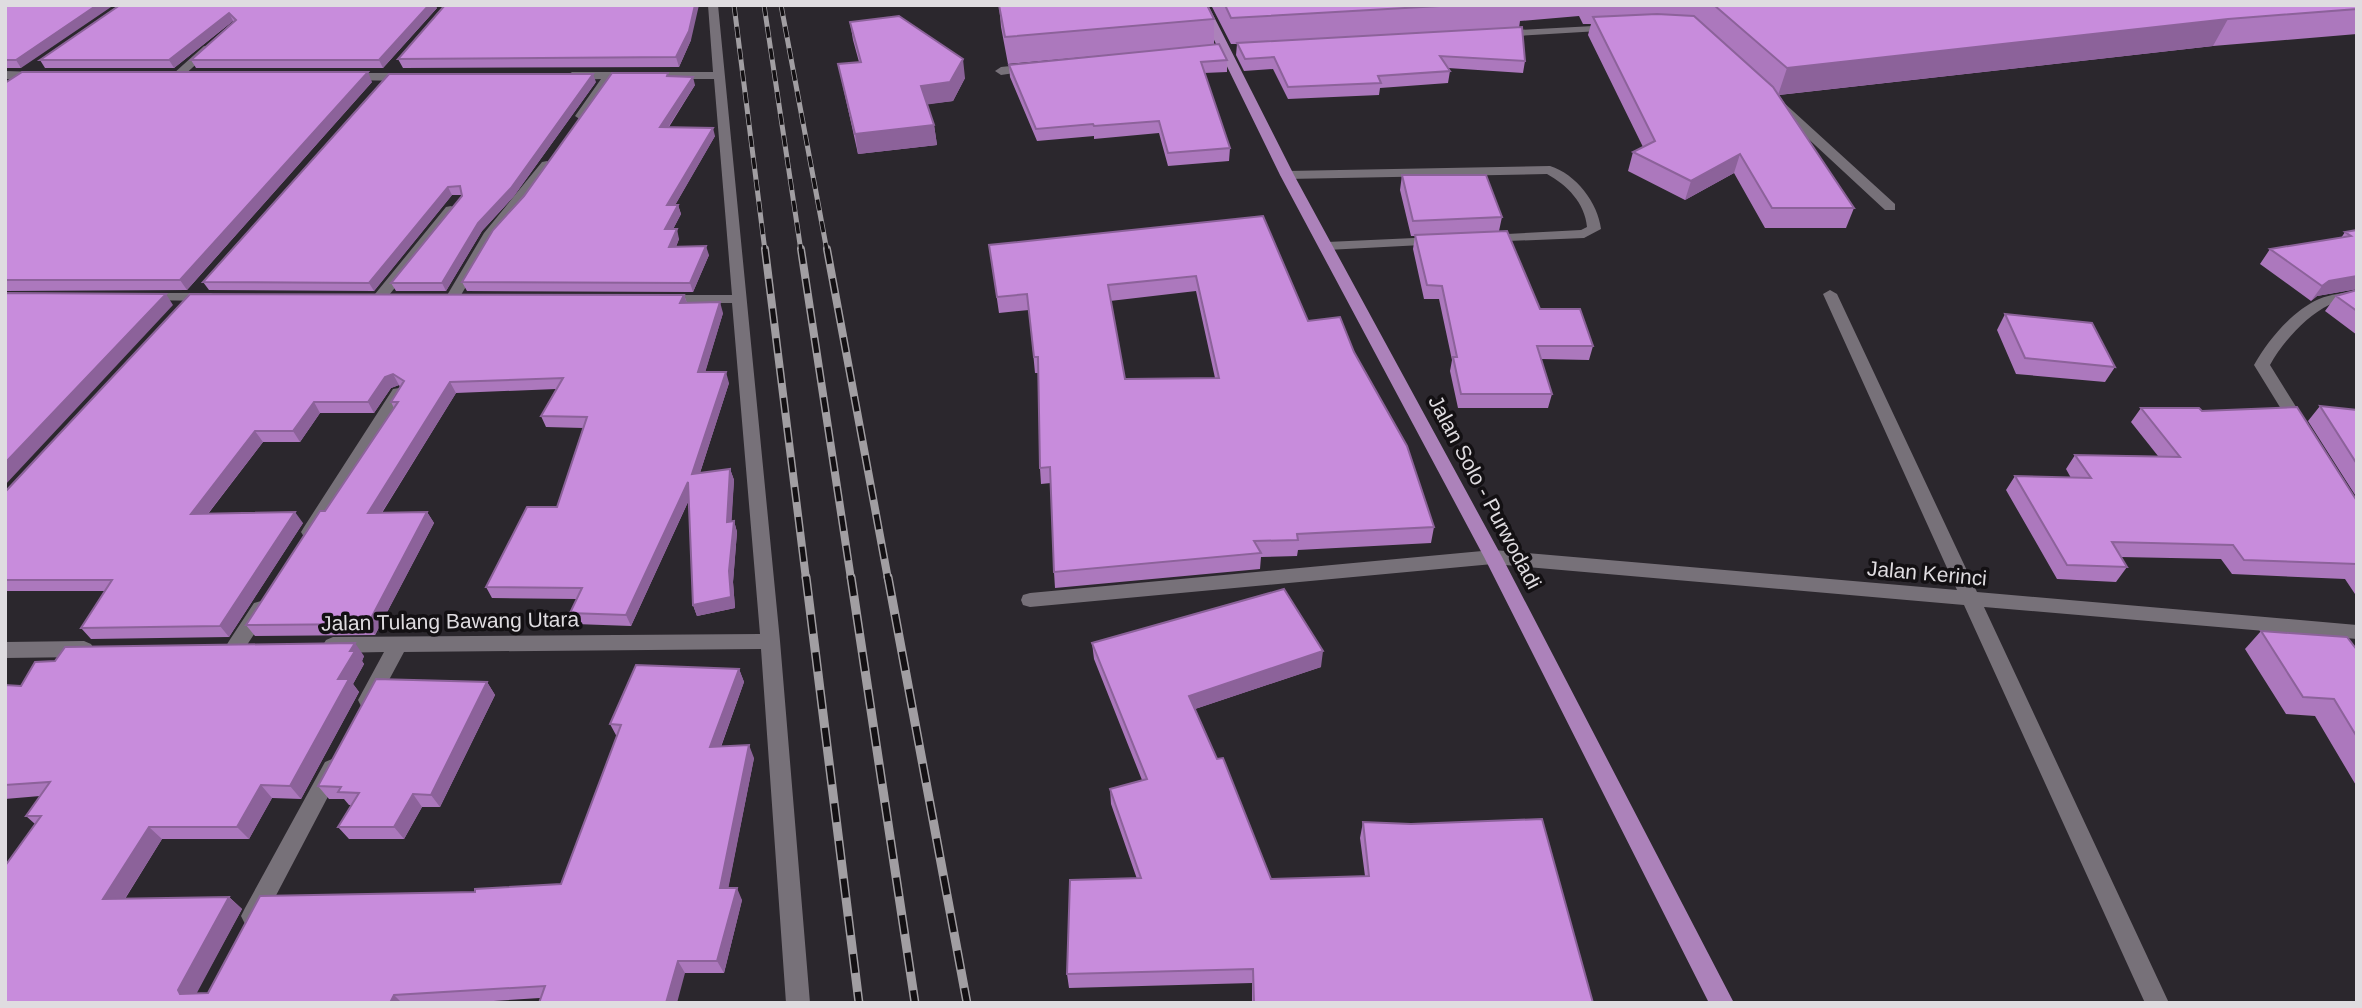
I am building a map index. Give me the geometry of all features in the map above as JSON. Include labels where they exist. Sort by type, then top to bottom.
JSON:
[{"type":"main road","name":"Jalan Solo - Purwodadi","points":[[1202,5],[1287,175],[1493,557],[1721,1003]]},
{"type":"street","points":[[713,5],[770,641],[797,1003]]},
{"type":"street","points":[[1487,35],[1625,27]]},
{"type":"street","points":[[203,76],[170,76],[214,42]]},
{"type":"street","points":[[383,83],[405,57]]},
{"type":"street","points":[[5,87],[40,65]]},
{"type":"street","points":[[1001,71],[1041,68]]},
{"type":"street","points":[[5,75],[48,76]]},
{"type":"street","points":[[554,76],[719,75]]},
{"type":"street","points":[[573,128],[609,76]]},
{"type":"street","points":[[335,77],[383,83],[415,77]]},
{"type":"street","points":[[1772,98],[1890,207]]},
{"type":"street","points":[[454,297],[489,236],[521,201],[559,149]]},
{"type":"street","points":[[1287,175],[1550,170],[1567,178],[1594,219],[1594,229],[1584,234],[1476,239]]},
{"type":"street","points":[[404,297],[373,297],[459,200]]},
{"type":"street","points":[[1327,246],[1449,241]]},
{"type":"street","points":[[173,317],[197,292]]},
{"type":"street","points":[[125,297],[197,292],[232,297]]},
{"type":"street","points":[[1829,294],[2157,1003]]},
{"type":"street","points":[[2306,436],[2262,365],[2276,341],[2323,302],[2357,295]]},
{"type":"street","points":[[644,298],[740,299]]},
{"type":"street","points":[[303,543],[400,393]]},
{"type":"street","name":"Jalan Kerinci","points":[[1030,600],[1493,557],[2357,632]]},
{"type":"street","points":[[263,646],[229,646],[273,589]]},
{"type":"street","name":"Jalan Tulang Bawang Utara","points":[[317,645],[770,641]]},
{"type":"street","points":[[360,715],[398,643]]},
{"type":"street","points":[[5,650],[100,648]]},
{"type":"street","points":[[245,931],[341,751]]},
{"type":"building","points":[[5,5],[97,5],[16,60],[5,60]]},
{"type":"building","points":[[120,5],[429,5],[379,60],[191,60],[236,20],[229,13],[169,60],[40,60]]},
{"type":"building","points":[[445,5],[695,5],[689,31],[676,57],[398,59]]},
{"type":"building","points":[[999,5],[1207,5],[1214,19],[1005,37]]},
{"type":"building","points":[[1225,5],[1457,5],[1231,18]]},
{"type":"building","points":[[1714,5],[2357,5],[2357,9],[2228,19],[1787,68]]},
{"type":"building","points":[[1657,14],[1694,16],[1773,87],[1854,208],[1772,208],[1740,154],[1691,181],[1633,152],[1655,141],[1593,17]]},
{"type":"building","points":[[899,16],[963,59],[950,82],[921,86],[934,125],[855,134],[838,64],[861,62],[850,22]]},
{"type":"building","points":[[1522,27],[1525,61],[1440,56],[1450,71],[1378,76],[1381,83],[1288,87],[1274,57],[1245,59],[1237,43]]},
{"type":"building","points":[[1219,44],[1227,60],[1201,62],[1230,148],[1168,153],[1159,121],[1036,129],[1009,65]]},
{"type":"building","points":[[22,72],[368,72],[180,280],[5,280],[5,83]]},
{"type":"building","points":[[612,73],[668,73],[667,76],[693,77],[660,127],[713,128],[667,205],[678,205],[665,229],[677,229],[669,247],[706,246],[690,283],[462,282],[493,230],[524,196]]},
{"type":"building","points":[[389,74],[593,74],[511,188],[478,223],[442,283],[391,283],[462,196],[460,186],[448,187],[369,283],[203,282]]},
{"type":"building","points":[[1402,175],[1486,175],[1502,217],[1413,221]]},
{"type":"building","points":[[1263,216],[1308,321],[1340,317],[1354,352],[1407,446],[1434,527],[1297,534],[1298,540],[1254,541],[1261,553],[1054,572],[1050,467],[1040,468],[1038,357],[1034,357],[1027,294],[997,297],[989,245]],"holes":[[[1196,276],[1219,378],[1125,379],[1108,285]]]},
{"type":"building","points":[[2357,230],[2357,276],[2329,281],[2322,286],[2270,249],[2351,236],[2345,232]]},
{"type":"building","points":[[1507,231],[1540,309],[1580,309],[1593,346],[1537,346],[1552,394],[1461,394],[1453,357],[1457,357],[1442,286],[1427,285],[1415,235]]},
{"type":"building","points":[[2357,290],[2357,311],[2336,296]]},
{"type":"building","points":[[5,293],[166,294],[5,463]]},
{"type":"building","points":[[190,294],[684,295],[680,303],[720,302],[698,372],[726,372],[692,474],[730,469],[727,522],[734,521],[729,571],[731,597],[693,605],[688,482],[626,615],[570,613],[582,588],[486,587],[527,507],[557,507],[587,417],[541,416],[563,378],[450,382],[368,513],[427,512],[368,624],[246,625],[320,511],[325,511],[398,402],[391,402],[404,381],[393,374],[385,377],[368,402],[314,402],[293,431],[255,431],[191,514],[295,512],[220,626],[81,628],[112,580],[5,580],[5,492]]},
{"type":"building","points":[[2005,314],[2092,323],[2115,367],[2025,358]]},
{"type":"building","points":[[2320,406],[2357,410],[2357,464]]},
{"type":"building","points":[[2297,407],[2357,501],[2357,564],[2244,560],[2233,545],[2112,542],[2127,567],[2067,565],[2015,476],[2091,478],[2075,455],[2180,457],[2141,408],[2199,408],[2202,411]]},
{"type":"building","points":[[1284,589],[1323,651],[1189,696],[1217,759],[1223,758],[1271,879],[1369,876],[1363,822],[1411,824],[1542,819],[1593,1003],[1254,1003],[1253,969],[1067,974],[1070,880],[1141,878],[1110,789],[1147,779],[1092,643]]},
{"type":"building","points":[[2261,631],[2347,637],[2357,650],[2357,737],[2334,699],[2303,697]]},
{"type":"building","points":[[355,643],[350,651],[355,651],[338,679],[349,679],[290,786],[261,785],[237,827],[149,827],[103,899],[229,897],[178,990],[180,994],[208,993],[260,896],[475,892],[475,889],[561,884],[621,725],[610,724],[636,665],[739,669],[710,747],[749,745],[720,888],[737,888],[717,961],[678,961],[666,1003],[539,1003],[545,986],[394,995],[390,1003],[5,1003],[5,866],[41,816],[26,816],[50,782],[5,785],[5,685],[21,686],[35,662],[55,661],[65,647]]},
{"type":"building","points":[[376,679],[487,682],[431,795],[413,794],[394,827],[338,827],[359,793],[338,792],[341,787],[318,786]]},
{"type":"railway","points":[[734,5],[765,251]]},
{"type":"railway","points":[[764,5],[801,251]]},
{"type":"railway","points":[[781,5],[827,251]]},
{"type":"railway","points":[[765,249],[806,579]]},
{"type":"railway","points":[[801,249],[851,579]]},
{"type":"railway","points":[[827,249],[888,579]]},
{"type":"railway","points":[[806,577],[859,1003]]},
{"type":"railway","points":[[851,577],[915,1003]]},
{"type":"railway","points":[[888,577],[967,1003]]}]
